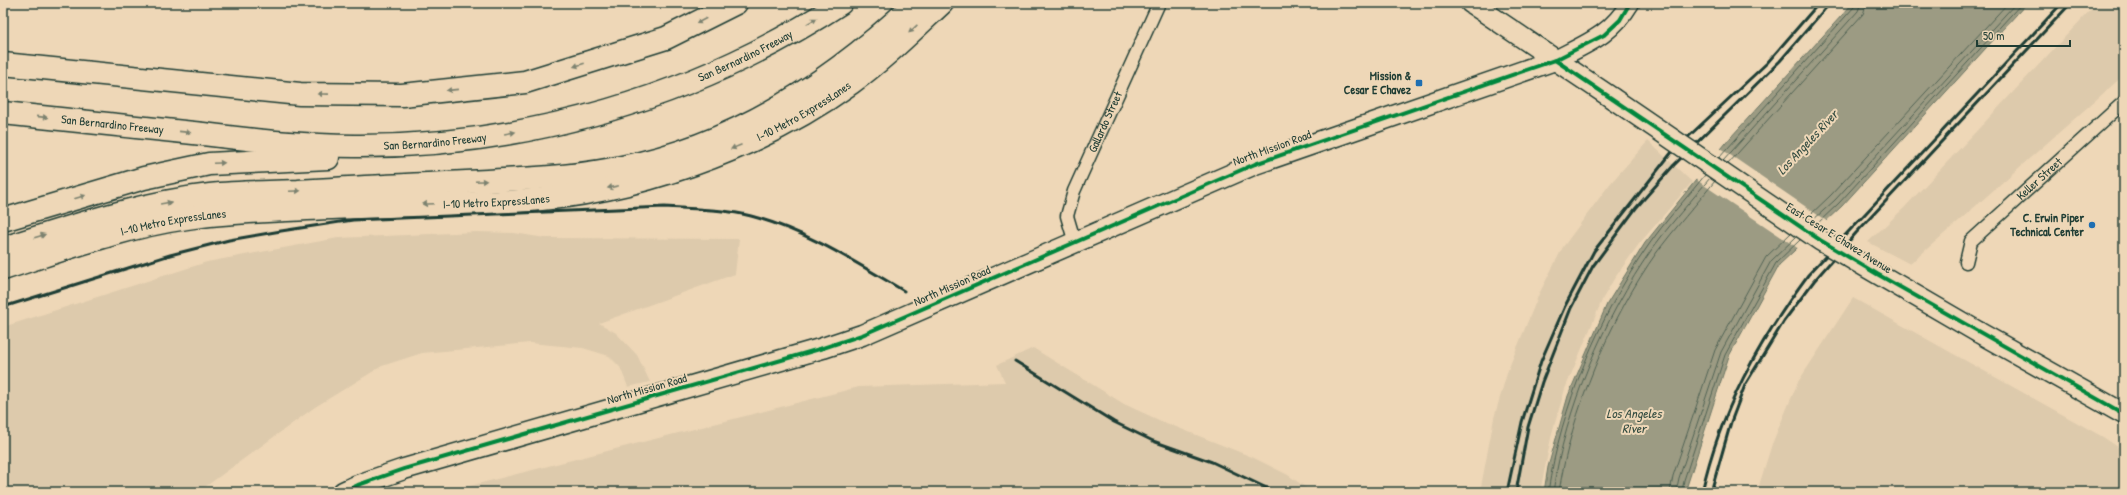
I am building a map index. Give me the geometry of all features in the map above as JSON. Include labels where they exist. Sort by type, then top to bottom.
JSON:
[{"type":"highway","points":[[3,64],[300,94],[402,95],[525,82],[666,38],[736,3]]},
{"type":"highway","name":"San Bernardino Freeway","points":[[3,113],[312,145],[353,146],[435,143],[521,131],[581,118],[627,105],[710,74],[783,39],[841,3]]},
{"type":"highway","name":"I-10 Metro ExpressLanes","points":[[3,248],[139,207],[210,195],[559,177],[623,167],[685,150],[743,126],[791,101],[843,66],[882,34],[915,3]]},
{"type":"highway","name":"I-10 Metro ExpressLanes","points":[[3,269],[128,230],[186,218],[234,212],[521,200],[576,194],[634,183],[692,165],[748,142],[802,114],[852,83],[942,3]]},
{"type":"highway","points":[[3,220],[144,178],[209,164],[281,160],[453,155],[509,149],[570,136],[631,117],[705,88],[760,56],[783,39]]},
{"type":"main road","name":"East Cesar E Chavez Avenue","points":[[1470,3],[1820,240],[2124,414]]},
{"type":"main road","points":[[1556,60],[1604,35],[1620,20],[1630,3]]},
{"type":"main road","name":"North Mission Road","points":[[343,492],[358,485],[404,469],[862,335],[1255,164],[1556,60]]},
{"type":"street","name":"Gallardo Street","points":[[1075,243],[1067,216],[1074,190],[1159,3]]},
{"type":"street","name":"Keller Street","points":[[1966,262],[1971,241],[2124,102]]},
{"type":"shaded area","points":[[2097,3],[2124,3],[2124,75],[1910,264],[1868,242],[1904,208]]},
{"type":"shaded area","points":[[1648,141],[1692,182],[1639,244],[1614,279],[1603,298],[1565,389],[1552,433],[1540,492],[1480,492],[1494,418],[1508,370],[1539,294],[1563,247],[1609,185]]},
{"type":"shaded area","points":[[476,232],[514,233],[545,238],[739,239],[735,274],[599,323],[616,333],[637,355],[650,382],[628,387],[620,367],[609,356],[583,348],[530,343],[422,353],[382,366],[315,407],[198,492],[3,492],[3,327],[207,262],[338,238]]},
{"type":"shaded area","points":[[1853,298],[2103,437],[2124,451],[2124,492],[1757,492],[1772,444],[1798,382]]},
{"type":"shaded area","points":[[1033,348],[1124,404],[1161,421],[1252,457],[1288,475],[1312,492],[446,492],[859,387],[1005,382],[997,365]]},
{"type":"water","name":"Los Angeles River","points":[[1853,3],[2027,3],[1842,206],[1779,265],[1729,356],[1685,492],[1544,492],[1548,467],[1568,396],[1607,304],[1645,243],[1730,138]]},
{"type":"pier","points":[[1720,148],[1828,222],[1799,249],[1695,179]]},
{"type":"railway","points":[[1507,492],[1522,422],[1541,361],[1565,306],[1594,251],[1672,152],[1767,63],[1819,3]]},
{"type":"railway","points":[[1516,492],[1528,427],[1542,382],[1571,308],[1593,266],[1636,208],[1674,165],[1780,61],[1830,3]]},
{"type":"railway","points":[[1702,492],[1719,433],[1743,378],[1773,325],[1808,275],[2062,3]]},
{"type":"railway","points":[[1711,492],[1731,422],[1745,385],[1784,321],[1814,281],[1856,233],[2071,3]]},
{"type":"railway","points":[[3,307],[170,255],[229,240],[353,220],[665,207],[730,212],[772,222],[830,248],[904,291]]},
{"type":"railway","points":[[1015,361],[1114,422],[1153,441],[1212,462],[1275,492]]},
{"type":"cycle path","points":[[343,492],[358,485],[404,469],[823,348],[862,335],[1255,164],[1555,60],[1604,35],[1620,20],[1630,3]]},
{"type":"cycle path","points":[[1555,60],[1820,240],[2124,414]]},
{"type":"place","name":"Mission & Cesar E Chavez","points":[[1419,83]]},
{"type":"place","name":"C. Erwin Piper Technical Center","points":[[2092,225]]}]
